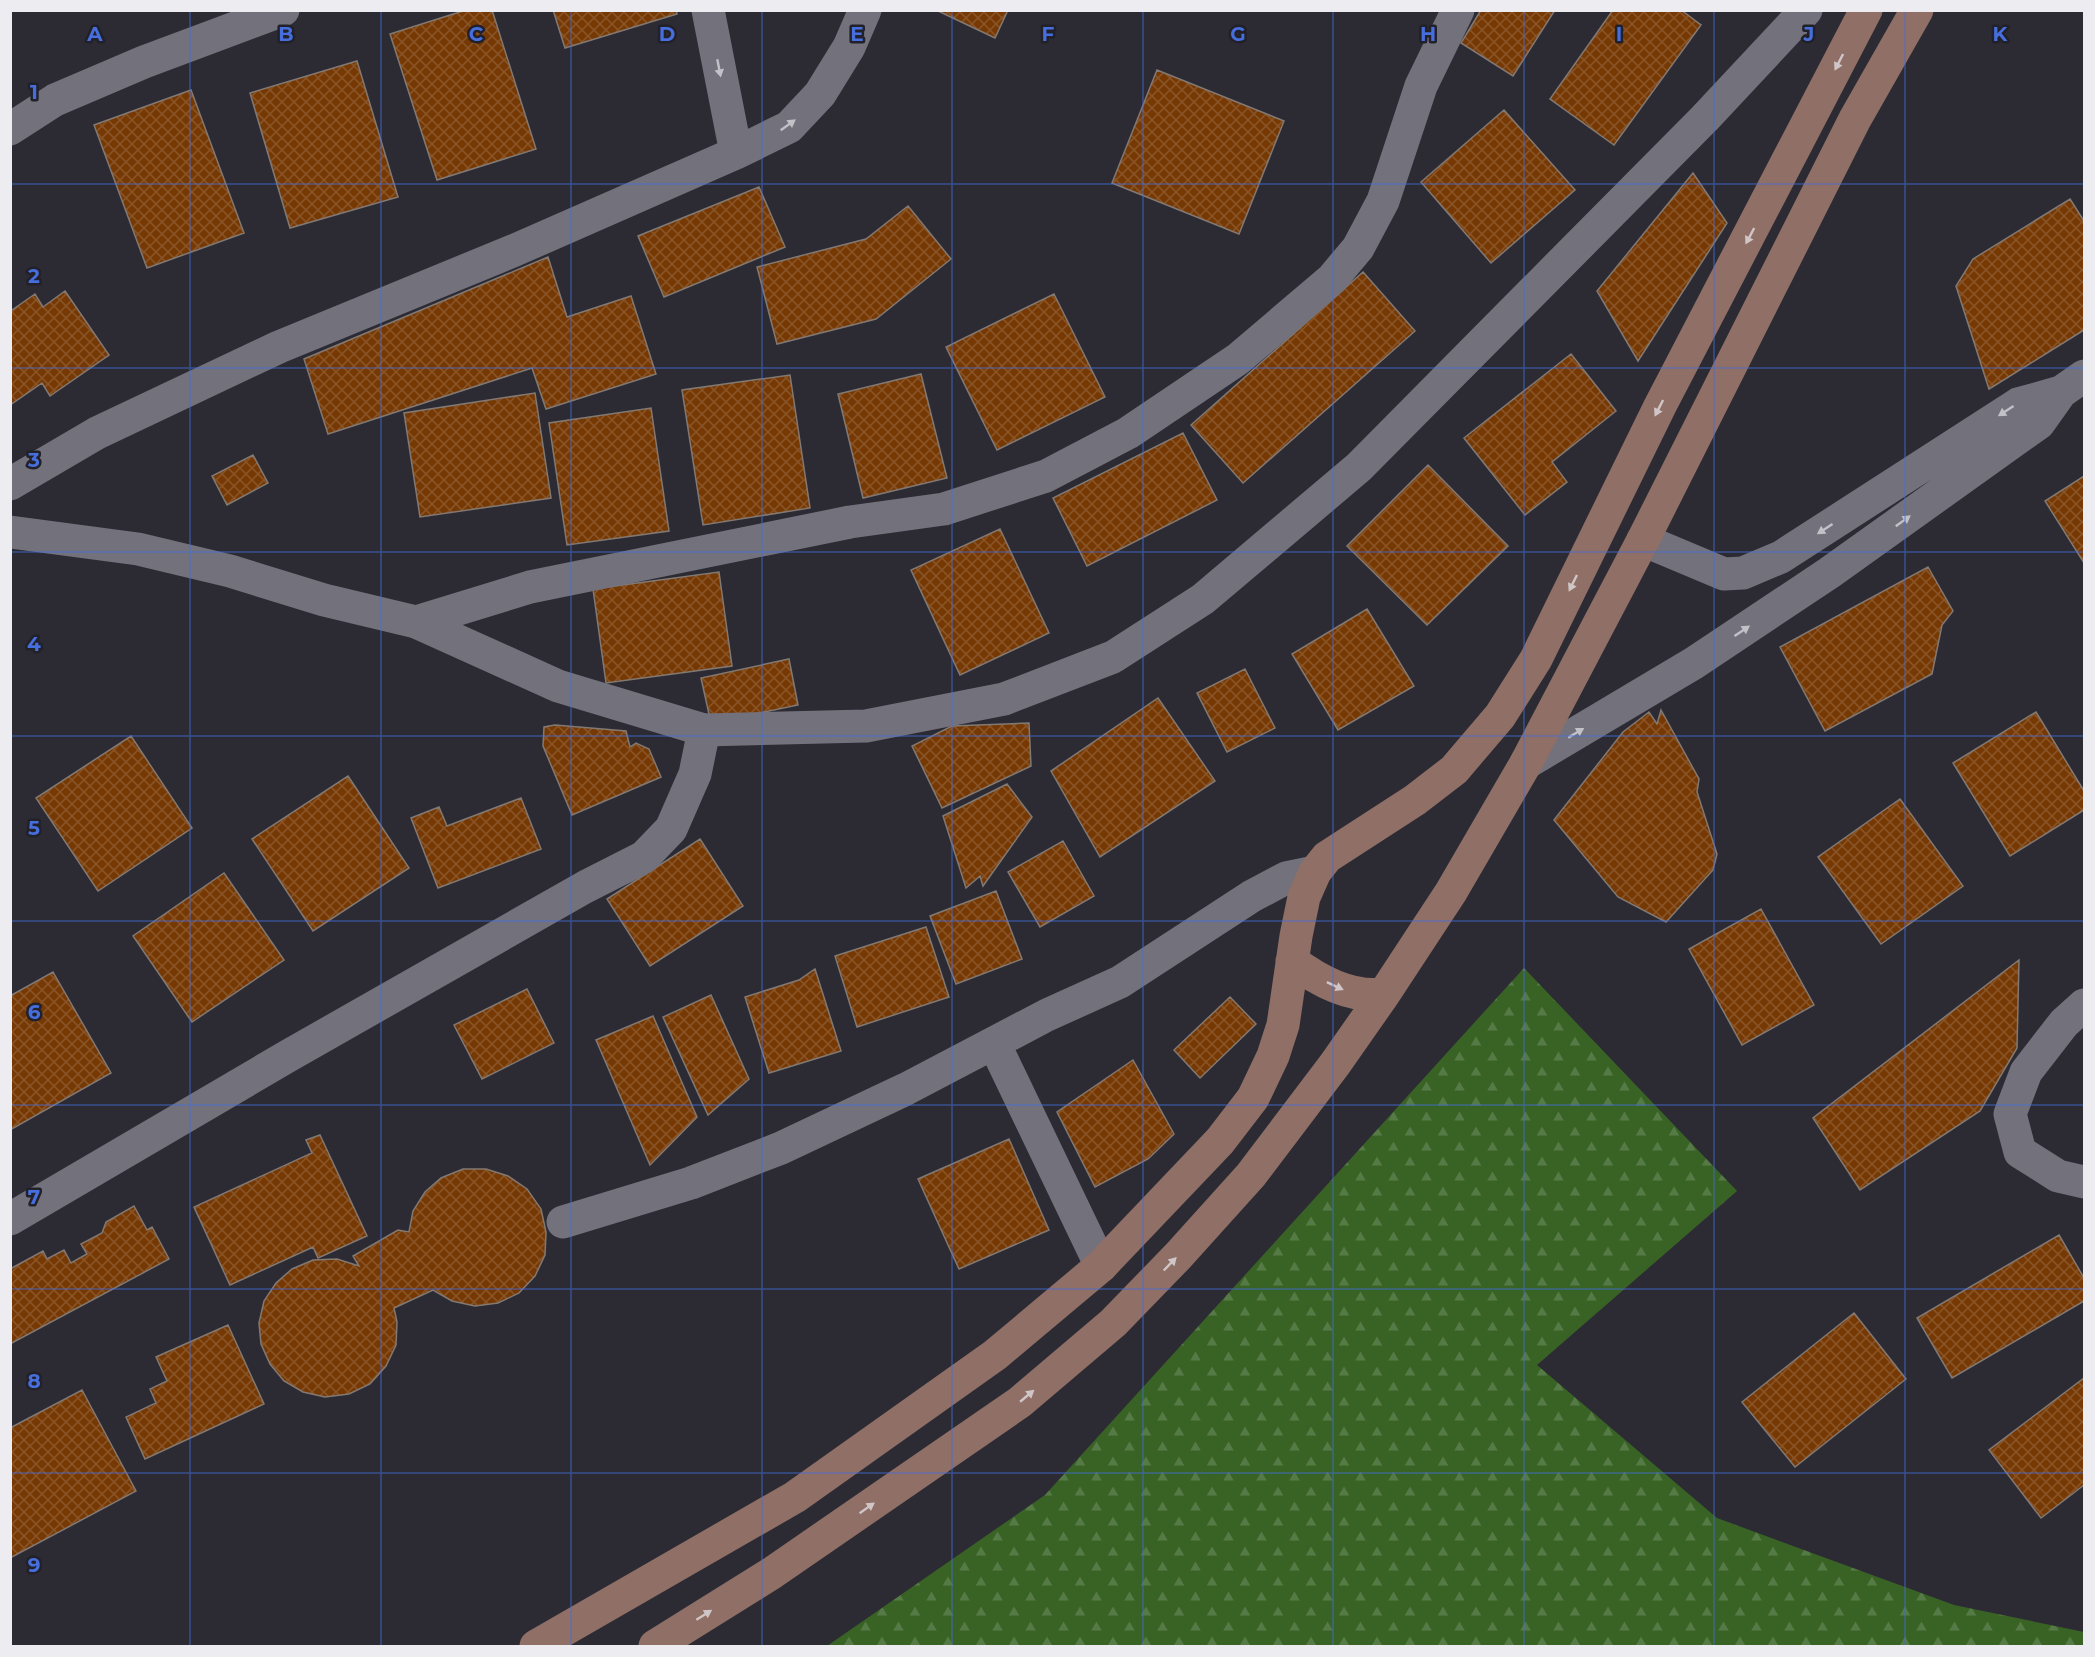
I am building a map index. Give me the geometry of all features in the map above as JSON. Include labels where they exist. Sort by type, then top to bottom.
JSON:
[{"type":"main road","points":[[536,1647],[795,1497],[995,1355],[1101,1266],[1221,1141],[1254,1098],[1273,1056],[1283,1025],[1304,897],[1315,872],[1327,857],[1415,800],[1454,770],[1500,716],[1536,658],[1660,406],[1866,10]]},
{"type":"main road","points":[[655,1647],[772,1573],[1020,1402],[1113,1323],[1178,1256],[1251,1175],[1335,1064],[1384,994],[1451,892],[1526,764],[1643,540],[1855,118],[1917,10]]},
{"type":"main road","points":[[1292,961],[1308,973],[1350,993],[1384,994]]},
{"type":"street","points":[[10,129],[65,96],[144,62],[283,10]]},
{"type":"street","points":[[708,10],[736,153]]},
{"type":"street","points":[[10,484],[97,433],[279,346],[515,250],[736,153],[789,127],[820,94],[849,47],[865,10]]},
{"type":"street","points":[[416,622],[530,587],[850,522],[944,510],[1046,476],[1128,433],[1238,359],[1332,279],[1358,248],[1383,201],[1421,86],[1458,10]]},
{"type":"street","points":[[10,532],[138,549],[230,571],[324,600],[416,622],[558,686],[704,730],[866,726],[1004,699],[1113,657],[1203,599],[1359,466],[1705,118],[1806,10]]},
{"type":"street","points":[[1643,540],[1724,574],[1743,573],[1781,557],[2018,404],[2073,384]]},
{"type":"street","points":[[1526,764],[1694,663],[1829,573],[2040,423],[2073,384]]},
{"type":"street","points":[[10,1219],[350,1021],[575,893],[644,857],[671,829],[695,774],[704,730]]},
{"type":"street","points":[[563,1222],[691,1183],[781,1148],[906,1089],[1047,1015],[1120,982],[1252,896],[1286,878],[1315,872]]},
{"type":"street","points":[[2085,1005],[2064,1023],[2026,1072],[2010,1114],[2020,1152],[2058,1176],[2085,1182]]},
{"type":"street","points":[[994,1043],[1101,1266]]},
{"type":"green space","points":[[1524,968],[1737,1191],[1537,1365],[1717,1518],[1954,1605],[2084,1632],[2084,1646],[827,1646],[1045,1495]]},
{"type":"building","points":[[466,10],[492,10],[536,149],[437,180],[390,34]]},
{"type":"building","points":[[553,10],[676,10],[677,14],[565,48]]},
{"type":"building","points":[[936,10],[1008,10],[995,38]]},
{"type":"building","points":[[1481,10],[1555,10],[1513,76],[1461,43]]},
{"type":"building","points":[[1613,10],[1681,10],[1701,25],[1614,145],[1550,99]]},
{"type":"building","points":[[357,61],[398,197],[290,228],[250,93]]},
{"type":"building","points":[[1157,70],[1284,121],[1239,234],[1112,183]]},
{"type":"building","points":[[191,90],[244,233],[147,268],[94,125]]},
{"type":"building","points":[[1504,110],[1575,190],[1491,263],[1421,182]]},
{"type":"building","points":[[1693,173],[1727,223],[1638,361],[1597,291]]},
{"type":"building","points":[[759,187],[785,247],[664,297],[638,236]]},
{"type":"building","points":[[2070,199],[2084,221],[2084,330],[1989,389],[1956,286],[1973,259]]},
{"type":"building","points":[[908,206],[951,259],[876,319],[777,344],[757,267],[866,239]]},
{"type":"building","points":[[548,257],[567,317],[631,296],[656,374],[546,409],[532,368],[328,434],[304,359]]},
{"type":"building","points":[[1363,272],[1415,331],[1243,483],[1191,425]]},
{"type":"building","points":[[65,291],[109,355],[50,396],[42,383],[10,405],[10,307],[12,310],[35,294],[43,307]]},
{"type":"building","points":[[1054,294],[1105,397],[997,450],[946,347]]},
{"type":"building","points":[[1571,354],[1616,411],[1552,462],[1567,482],[1525,515],[1464,438]]},
{"type":"building","points":[[921,374],[947,478],[863,498],[838,394]]},
{"type":"building","points":[[790,375],[810,508],[703,525],[682,390]]},
{"type":"building","points":[[535,393],[551,498],[420,517],[404,413]]},
{"type":"building","points":[[651,408],[669,531],[567,545],[549,423]]},
{"type":"building","points":[[1183,433],[1217,500],[1087,566],[1053,498]]},
{"type":"building","points":[[253,455],[268,483],[227,505],[212,476]]},
{"type":"building","points":[[1428,465],[1508,546],[1427,625],[1347,546]]},
{"type":"building","points":[[2084,476],[2084,563],[2045,501]]},
{"type":"building","points":[[1000,529],[1049,633],[960,675],[911,570]]},
{"type":"building","points":[[1928,567],[1953,611],[1942,625],[1932,674],[1825,731],[1780,647]]},
{"type":"building","points":[[719,572],[732,666],[606,683],[593,589]]},
{"type":"building","points":[[1367,609],[1414,686],[1338,730],[1292,654]]},
{"type":"building","points":[[789,659],[798,705],[711,723],[701,678]]},
{"type":"building","points":[[1245,669],[1275,728],[1227,752],[1197,693]]},
{"type":"building","points":[[1158,698],[1215,781],[1100,857],[1051,771]]},
{"type":"building","points":[[1661,710],[1699,779],[1697,792],[1717,854],[1713,870],[1666,922],[1618,897],[1554,820],[1623,732],[1649,712],[1657,724]]},
{"type":"building","points":[[2036,712],[2084,791],[2084,810],[2010,856],[1953,763]]},
{"type":"building","points":[[1029,723],[1031,766],[942,808],[912,746],[952,726]]},
{"type":"building","points":[[555,725],[626,731],[630,747],[636,743],[649,749],[661,777],[572,815],[543,746],[544,727]]},
{"type":"building","points":[[131,736],[192,828],[98,891],[36,798]]},
{"type":"building","points":[[348,776],[409,868],[313,931],[252,839]]},
{"type":"building","points":[[1007,784],[1032,817],[983,886],[980,876],[966,888],[943,816]]},
{"type":"building","points":[[521,798],[541,849],[438,888],[411,818],[439,807],[447,826]]},
{"type":"building","points":[[1900,799],[1963,886],[1881,944],[1818,857]]},
{"type":"building","points":[[700,839],[743,906],[650,966],[607,899]]},
{"type":"building","points":[[1063,841],[1094,896],[1040,927],[1008,872]]},
{"type":"building","points":[[224,873],[284,960],[192,1022],[133,936]]},
{"type":"building","points":[[996,891],[1022,959],[956,984],[930,916]]},
{"type":"building","points":[[1761,909],[1814,1005],[1742,1045],[1689,949]]},
{"type":"building","points":[[926,927],[949,997],[857,1027],[835,956]]},
{"type":"building","points":[[2019,960],[2017,1048],[1980,1111],[1860,1190],[1813,1118]]},
{"type":"building","points":[[815,969],[841,1051],[769,1073],[745,997],[799,980]]},
{"type":"building","points":[[53,972],[111,1073],[10,1130],[10,996]]},
{"type":"building","points":[[527,989],[554,1043],[482,1079],[454,1025]]},
{"type":"building","points":[[711,995],[749,1079],[708,1115],[663,1017]]},
{"type":"building","points":[[1230,997],[1256,1024],[1200,1078],[1174,1050]]},
{"type":"building","points":[[653,1016],[697,1117],[650,1165],[596,1040]]},
{"type":"building","points":[[1133,1060],[1174,1134],[1148,1159],[1095,1187],[1057,1112]]},
{"type":"building","points":[[320,1135],[367,1236],[318,1258],[313,1247],[230,1285],[194,1207],[312,1153],[306,1140]]},
{"type":"building","points":[[1009,1139],[1049,1230],[959,1269],[918,1179]]},
{"type":"building","points":[[463,1169],[486,1169],[508,1176],[527,1189],[541,1209],[546,1232],[545,1255],[535,1276],[519,1293],[498,1303],[475,1306],[452,1301],[433,1290],[394,1308],[397,1322],[396,1345],[386,1366],[370,1384],[349,1394],[325,1397],[303,1392],[284,1381],[270,1364],[261,1344],[259,1323],[264,1301],[276,1283],[292,1269],[313,1260],[337,1259],[359,1266],[353,1256],[398,1230],[409,1232],[413,1211],[425,1192],[441,1178]]},
{"type":"building","points":[[134,1206],[147,1230],[152,1227],[169,1259],[10,1344],[10,1269],[43,1251],[47,1259],[64,1250],[71,1263],[87,1254],[81,1244],[102,1233],[106,1222]]},
{"type":"building","points":[[2059,1235],[2084,1278],[2084,1301],[1952,1378],[1917,1318]]},
{"type":"building","points":[[1854,1313],[1906,1379],[1795,1467],[1742,1402]]},
{"type":"building","points":[[228,1325],[264,1404],[145,1459],[126,1417],[156,1403],[150,1389],[167,1381],[156,1357]]},
{"type":"building","points":[[2084,1378],[2084,1485],[2041,1518],[1989,1450]]},
{"type":"building","points":[[82,1390],[136,1491],[10,1558],[10,1428]]}]
